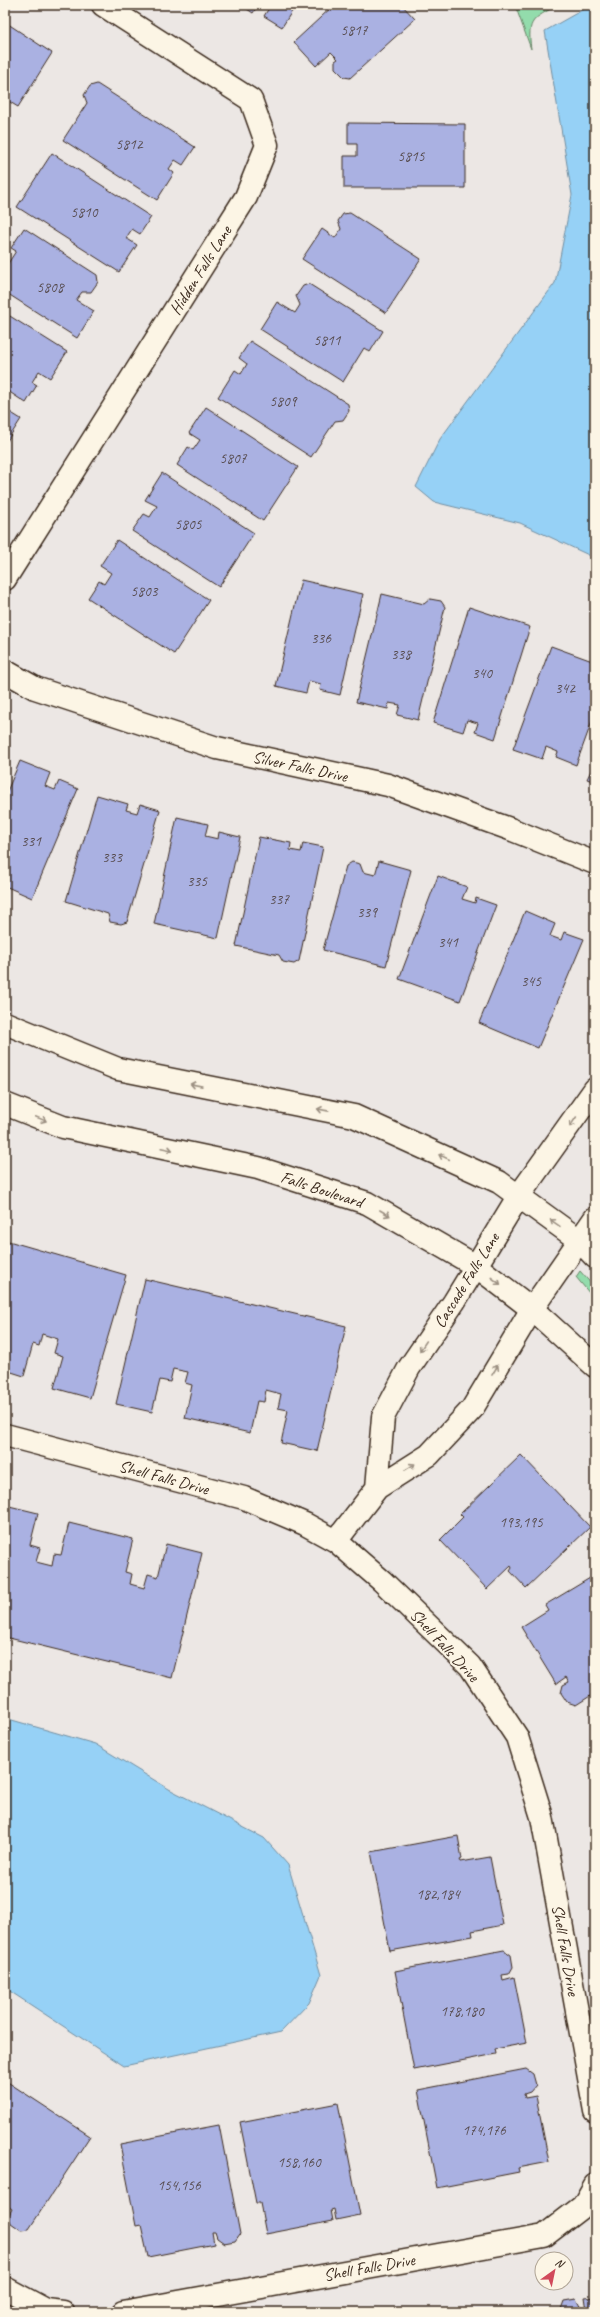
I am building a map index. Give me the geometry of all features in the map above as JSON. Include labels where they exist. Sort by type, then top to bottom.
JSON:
[{"type":"street","name":"Hidden Falls Lane","points":[[5,579],[246,197],[267,145],[252,100],[103,5]]},
{"type":"street","name":"Silver Falls Drive","points":[[5,671],[35,688],[217,748],[388,785],[510,829],[595,863]]},
{"type":"street","points":[[5,1023],[118,1069],[354,1116],[498,1182],[579,1240],[595,1257]]},
{"type":"street","name":"Cascade Falls Lane","points":[[377,1488],[383,1417],[409,1368],[454,1302],[518,1197],[595,1089]]},
{"type":"street","name":"Falls Boulevard","points":[[5,1104],[63,1127],[258,1168],[367,1203],[476,1266],[532,1309],[595,1366]]},
{"type":"street","points":[[336,1541],[377,1488],[429,1455],[472,1409],[532,1309],[595,1218]]},
{"type":"street","name":"Shell Falls Drive","points":[[5,1435],[244,1498],[305,1524],[336,1541],[382,1581],[470,1666],[517,1737],[542,1817],[595,2111]]},
{"type":"street","name":"Shell Falls Drive","points":[[123,2312],[544,2236],[583,2206],[595,2185]]},
{"type":"street","points":[[5,2288],[46,2310],[63,2312]]},
{"type":"green space","points":[[515,5],[558,5],[537,17],[534,21],[530,31],[531,49]]},
{"type":"green space","points":[[580,1271],[595,1288],[595,1300],[576,1277]]},
{"type":"water","points":[[591,5],[595,5],[595,558],[520,523],[434,502],[416,487],[440,439],[555,283],[572,195],[545,31]]},
{"type":"water","points":[[5,1718],[95,1744],[169,1789],[264,1838],[288,1865],[321,1975],[309,2003],[281,2032],[124,2066],[5,1988]]},
{"type":"building","points":[[241,5],[258,5],[253,13]]},
{"type":"building","points":[[265,5],[296,5],[282,27],[264,16],[269,8]]},
{"type":"building","points":[[334,5],[402,5],[415,19],[350,78],[344,77],[335,68],[335,61],[338,59],[331,52],[316,66],[294,42]]},
{"type":"building","points":[[5,22],[52,53],[18,107],[5,99]]},
{"type":"building","points":[[97,84],[195,147],[183,165],[175,160],[169,169],[174,173],[157,200],[63,140],[87,103],[84,95],[90,86]]},
{"type":"building","points":[[348,123],[465,124],[465,188],[344,188],[344,156],[357,156],[357,144],[348,144]]},
{"type":"building","points":[[52,153],[151,217],[140,234],[132,229],[126,238],[137,245],[119,272],[17,207]]},
{"type":"building","points":[[350,213],[421,259],[386,313],[302,259],[322,229],[335,238],[341,229],[338,221],[343,214]]},
{"type":"building","points":[[24,228],[97,275],[98,282],[91,292],[82,292],[76,300],[94,311],[77,338],[5,292],[5,268],[16,251],[11,248]]},
{"type":"building","points":[[309,284],[383,331],[370,352],[364,348],[343,382],[260,329],[277,302],[295,313],[300,305],[296,296],[303,286]]},
{"type":"building","points":[[5,313],[67,352],[50,378],[39,371],[32,382],[37,385],[26,403],[5,389]]},
{"type":"building","points":[[250,341],[348,404],[349,411],[343,420],[335,421],[311,457],[218,397],[235,370],[241,374],[247,364],[239,358]]},
{"type":"building","points":[[206,407],[298,467],[263,521],[177,465],[188,447],[193,450],[200,440],[189,433]]},
{"type":"building","points":[[5,409],[21,419],[5,444]]},
{"type":"building","points":[[162,473],[254,533],[219,587],[132,531],[144,514],[150,517],[157,506],[145,500]]},
{"type":"building","points":[[117,540],[209,600],[174,654],[88,598],[99,581],[104,584],[111,573],[100,566]]},
{"type":"building","points":[[301,580],[363,594],[340,695],[320,690],[321,684],[309,681],[306,693],[276,686]]},
{"type":"building","points":[[382,594],[424,604],[430,599],[441,601],[445,607],[418,720],[397,715],[400,705],[389,703],[388,709],[356,702]]},
{"type":"building","points":[[469,607],[530,627],[495,739],[475,732],[478,723],[467,720],[463,732],[433,723]]},
{"type":"building","points":[[551,646],[595,662],[595,713],[576,765],[556,757],[558,752],[546,747],[542,759],[513,749]]},
{"type":"building","points":[[20,761],[50,773],[45,786],[55,790],[59,781],[78,789],[32,898],[5,886],[5,796]]},
{"type":"building","points":[[595,762],[595,782],[587,779]]},
{"type":"building","points":[[97,795],[128,804],[126,810],[137,813],[140,804],[160,810],[127,922],[121,924],[110,922],[108,914],[66,901]]},
{"type":"building","points":[[177,817],[208,824],[205,836],[218,839],[219,832],[240,837],[218,938],[154,924]]},
{"type":"building","points":[[259,837],[291,843],[290,850],[301,852],[303,843],[323,847],[299,961],[294,964],[283,962],[279,955],[236,946]]},
{"type":"building","points":[[379,861],[411,870],[386,966],[323,950],[346,866],[352,862],[360,864],[363,872],[375,875]]},
{"type":"building","points":[[438,876],[467,887],[462,899],[475,903],[476,898],[496,905],[460,1001],[399,979]]},
{"type":"building","points":[[525,911],[555,924],[550,936],[561,940],[564,932],[584,939],[538,1048],[479,1023]]},
{"type":"building","points":[[5,1240],[126,1275],[90,1398],[54,1388],[63,1356],[54,1353],[58,1339],[42,1334],[39,1346],[33,1344],[24,1376],[5,1370]]},
{"type":"building","points":[[145,1279],[346,1326],[317,1451],[281,1443],[288,1410],[278,1408],[281,1394],[266,1390],[264,1402],[257,1401],[250,1433],[185,1418],[192,1385],[185,1383],[188,1372],[173,1369],[170,1382],[160,1380],[152,1412],[116,1404]]},
{"type":"building","points":[[521,1455],[590,1527],[526,1588],[510,1571],[512,1568],[511,1566],[487,1589],[440,1540],[463,1517],[460,1514]]},
{"type":"building","points":[[5,1505],[38,1513],[30,1545],[40,1548],[36,1562],[52,1566],[54,1554],[61,1555],[69,1523],[133,1539],[125,1572],[132,1574],[130,1584],[144,1588],[148,1574],[158,1577],[166,1544],[202,1553],[172,1678],[5,1637]]},
{"type":"building","points":[[595,1575],[595,1693],[576,1705],[567,1702],[561,1693],[563,1685],[569,1682],[566,1677],[556,1684],[521,1627],[548,1610],[545,1605]]},
{"type":"building","points":[[458,1836],[462,1859],[460,1860],[461,1862],[490,1857],[503,1925],[472,1931],[473,1936],[390,1951],[371,1852]]},
{"type":"building","points":[[504,1950],[511,1955],[513,1967],[509,1974],[502,1975],[503,1980],[514,1977],[527,2043],[495,2049],[496,2054],[414,2070],[395,1971]]},
{"type":"building","points":[[526,2069],[533,2074],[536,2085],[530,2092],[524,2094],[525,2098],[536,2096],[549,2162],[518,2168],[519,2172],[437,2188],[418,2090]]},
{"type":"building","points":[[6,2081],[90,2136],[29,2229],[21,2230],[11,2223],[9,2215],[12,2209],[9,2207],[5,2213]]},
{"type":"building","points":[[338,2103],[360,2215],[336,2220],[334,2209],[331,2210],[333,2221],[266,2234],[260,2203],[256,2203],[240,2122]]},
{"type":"building","points":[[219,2125],[240,2234],[235,2241],[224,2243],[217,2238],[215,2232],[212,2232],[214,2244],[148,2257],[141,2225],[136,2226],[120,2144]]},
{"type":"building","points":[[595,2297],[595,2312],[583,2312],[587,2311],[585,2298]]},
{"type":"building","points":[[576,2299],[583,2312],[560,2312],[564,2301]]}]
